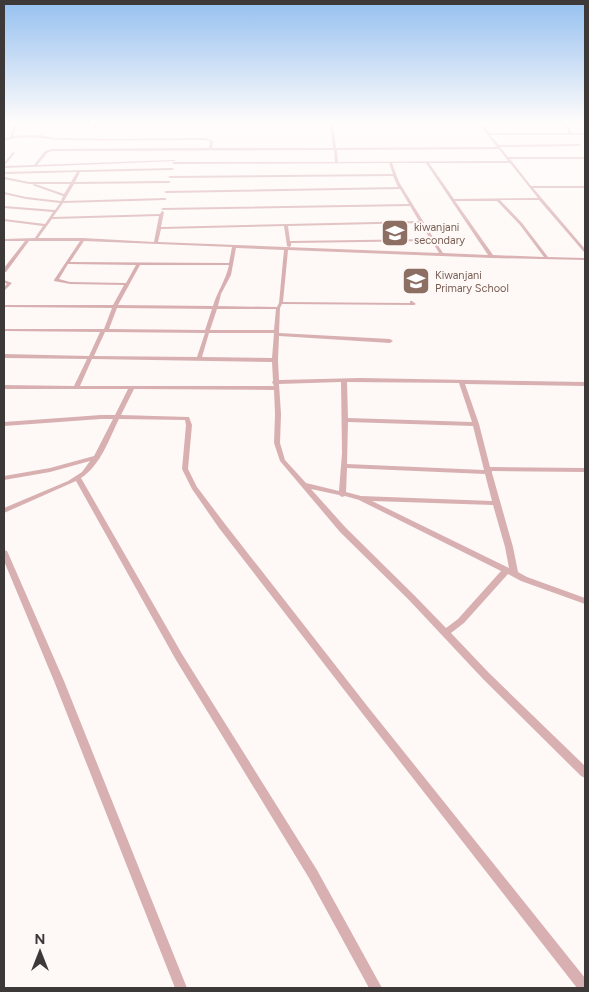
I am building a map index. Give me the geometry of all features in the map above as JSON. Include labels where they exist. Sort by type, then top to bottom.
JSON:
[{"type":"street","points":[[268,168],[269,174]]},
{"type":"street","points":[[392,168],[394,175],[442,255]]},
{"type":"street","points":[[431,168],[492,257]]},
{"type":"street","points":[[515,168],[585,250]]},
{"type":"street","points":[[4,176],[10,173],[172,169],[156,243]]},
{"type":"street","points":[[36,238],[66,196],[79,171]]},
{"type":"street","points":[[170,177],[269,174],[394,175]]},
{"type":"street","points":[[4,176],[66,196]]},
{"type":"street","points":[[30,183],[169,182]]},
{"type":"street","points":[[530,187],[585,187]]},
{"type":"street","points":[[166,192],[402,188]]},
{"type":"street","points":[[4,193],[26,198],[62,202],[165,199]]},
{"type":"street","points":[[453,200],[540,199]]},
{"type":"street","points":[[498,200],[522,224],[547,258]]},
{"type":"street","points":[[164,209],[412,205]]},
{"type":"street","points":[[4,207],[54,211]]},
{"type":"street","points":[[50,218],[161,215]]},
{"type":"street","points":[[4,220],[46,225]]},
{"type":"street","points":[[159,228],[422,222]]},
{"type":"street","points":[[286,225],[289,242],[279,306],[275,360],[278,451],[282,460],[343,530],[585,774]]},
{"type":"street","points":[[4,240],[36,238],[83,239],[234,247],[585,259]]},
{"type":"street","points":[[83,239],[57,278],[57,281],[127,284]]},
{"type":"street","points":[[4,270],[28,240]]},
{"type":"street","points":[[289,242],[434,240]]},
{"type":"street","points":[[579,243],[585,243]]},
{"type":"street","points":[[199,359],[209,332],[219,294],[229,275],[234,247]]},
{"type":"street","points":[[68,263],[231,264]]},
{"type":"street","points":[[76,388],[115,306],[139,263]]},
{"type":"street","points":[[4,281],[10,283],[4,290]]},
{"type":"street","points":[[4,306],[215,308],[414,304],[412,302]]},
{"type":"street","points":[[4,330],[277,333],[390,340]]},
{"type":"street","points":[[4,356],[275,360]]},
{"type":"street","points":[[4,387],[130,388],[276,385],[344,380],[585,384]]},
{"type":"street","points":[[342,495],[345,420],[344,380]]},
{"type":"street","points":[[445,634],[461,621],[510,572],[511,556],[495,503],[476,424],[461,381]]},
{"type":"street","points":[[4,511],[78,478],[89,468],[97,457],[130,388]]},
{"type":"street","points":[[4,424],[116,416],[182,416],[188,419],[185,469],[194,487],[365,710],[585,988]]},
{"type":"street","points":[[345,420],[476,424]]},
{"type":"street","points":[[4,478],[50,470],[97,457]]},
{"type":"street","points":[[344,466],[488,470],[585,470]]},
{"type":"street","points":[[78,478],[183,664],[313,874],[376,988]]},
{"type":"street","points":[[304,485],[361,498],[495,503]]},
{"type":"street","points":[[361,498],[510,572],[539,585],[585,601]]},
{"type":"street","points":[[4,553],[59,681],[181,988]]},
{"type":"place","name":"kiwanjani secondary","points":[[395,233]]},
{"type":"place","name":"Kiwanjani Primary School","points":[[416,281]]}]
